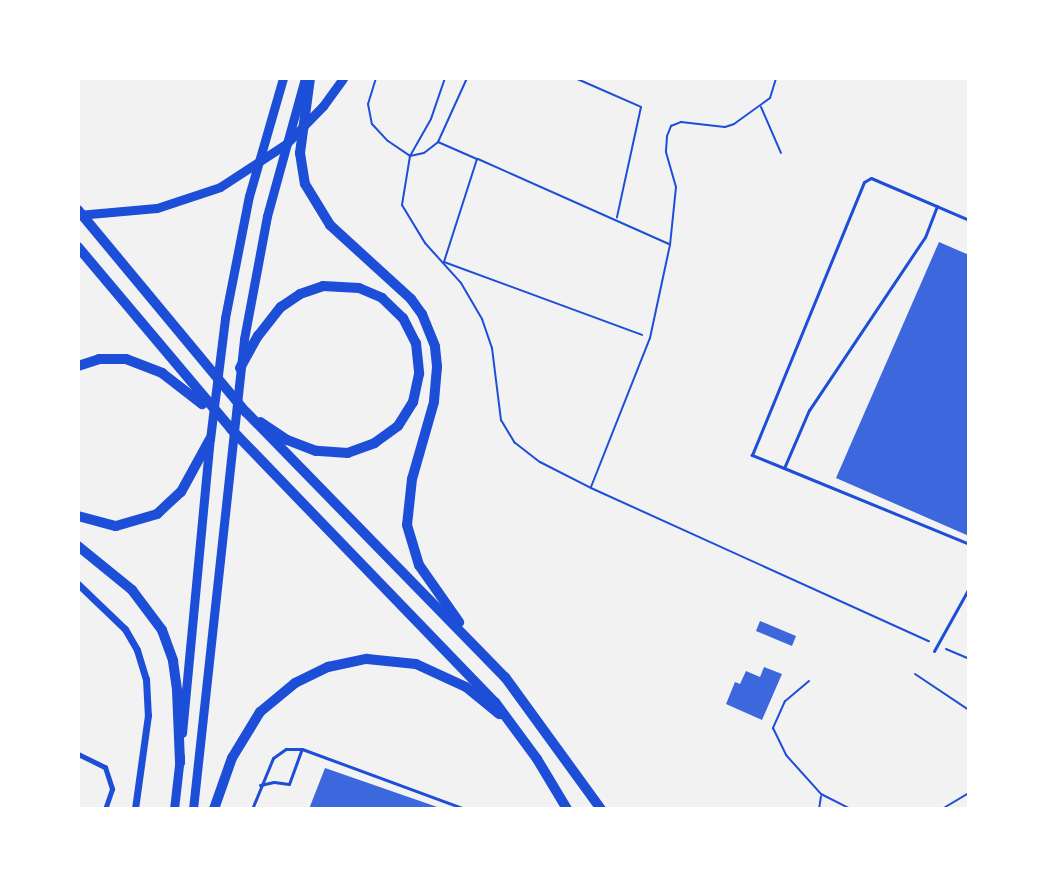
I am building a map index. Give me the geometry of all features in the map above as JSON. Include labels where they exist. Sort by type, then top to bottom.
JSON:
[{"type":"highway","points":[[174,809],[210,439],[225,318],[249,196],[283,78]]},
{"type":"highway","points":[[193,809],[240,368],[247,344],[267,216],[307,78]]},
{"type":"highway","points":[[307,78],[300,153],[305,184],[330,225],[411,299],[422,314],[435,347],[434,402],[412,479],[407,525],[413,552],[426,579],[544,729],[601,809]]},
{"type":"highway","points":[[78,212],[125,213],[176,203],[220,187],[275,152],[323,106],[343,78]]},
{"type":"highway","points":[[78,212],[246,412],[479,649]]},
{"type":"highway","points":[[78,247],[231,429],[452,655],[517,729],[567,809]]},
{"type":"highway","points":[[246,412],[303,448],[334,454],[348,453],[375,443],[398,426],[413,402],[419,374],[416,343],[403,318],[382,298],[346,285],[311,289],[290,300],[247,344]]},
{"type":"highway","points":[[78,366],[111,358],[144,364],[177,383],[231,429]]},
{"type":"highway","points":[[78,516],[116,526],[157,514],[181,492],[210,439]]},
{"type":"highway","points":[[78,546],[132,590],[162,630],[173,661],[177,690],[180,763]]},
{"type":"highway","points":[[214,809],[232,758],[260,712],[295,683],[345,662],[393,659],[435,670],[466,687],[517,729]]},
{"type":"street","points":[[78,584],[125,629],[137,650],[146,679],[148,715],[135,809]]},
{"type":"street","points":[[78,754],[94,759],[105,767],[110,776],[112,789],[105,809]]},
{"type":"lane","points":[[969,220],[871,178],[864,182],[752,455],[969,544]]},
{"type":"lane","points":[[784,468],[809,410],[925,237],[937,206]]},
{"type":"lane","points":[[934,651],[969,588]]},
{"type":"lane","points":[[252,809],[273,758],[286,749],[302,749],[465,809]]},
{"type":"lane","points":[[260,785],[274,782],[289,784],[302,749]]},
{"type":"path","points":[[376,78],[368,104],[372,124],[388,141],[410,156],[424,153],[438,142],[467,78]]},
{"type":"path","points":[[445,78],[431,119],[410,156],[402,205],[425,243],[444,262],[473,302],[488,334],[505,429],[540,462],[591,488],[969,659]]},
{"type":"path","points":[[575,78],[641,107],[617,217]]},
{"type":"path","points":[[591,488],[650,338],[670,245],[676,187],[666,151],[671,126],[681,122],[725,127],[770,98],[776,78]]},
{"type":"path","points":[[761,105],[781,153]]},
{"type":"path","points":[[438,142],[670,245]]},
{"type":"path","points":[[444,262],[477,159]]},
{"type":"path","points":[[444,262],[642,335]]},
{"type":"path","points":[[915,674],[969,710]]},
{"type":"path","points":[[809,681],[785,701],[773,728],[786,755],[821,794],[850,809]]},
{"type":"path","points":[[942,809],[969,793]]},
{"type":"path","points":[[819,809],[821,794]]},
{"type":"building","points":[[939,242],[969,255],[969,536],[836,478]]},
{"type":"building","points":[[760,621],[796,636],[792,646],[756,631]]},
{"type":"building","points":[[764,667],[782,674],[762,720],[726,704],[735,682],[740,684],[746,671],[760,677]]},
{"type":"building","points":[[325,768],[443,809],[309,809]]}]
